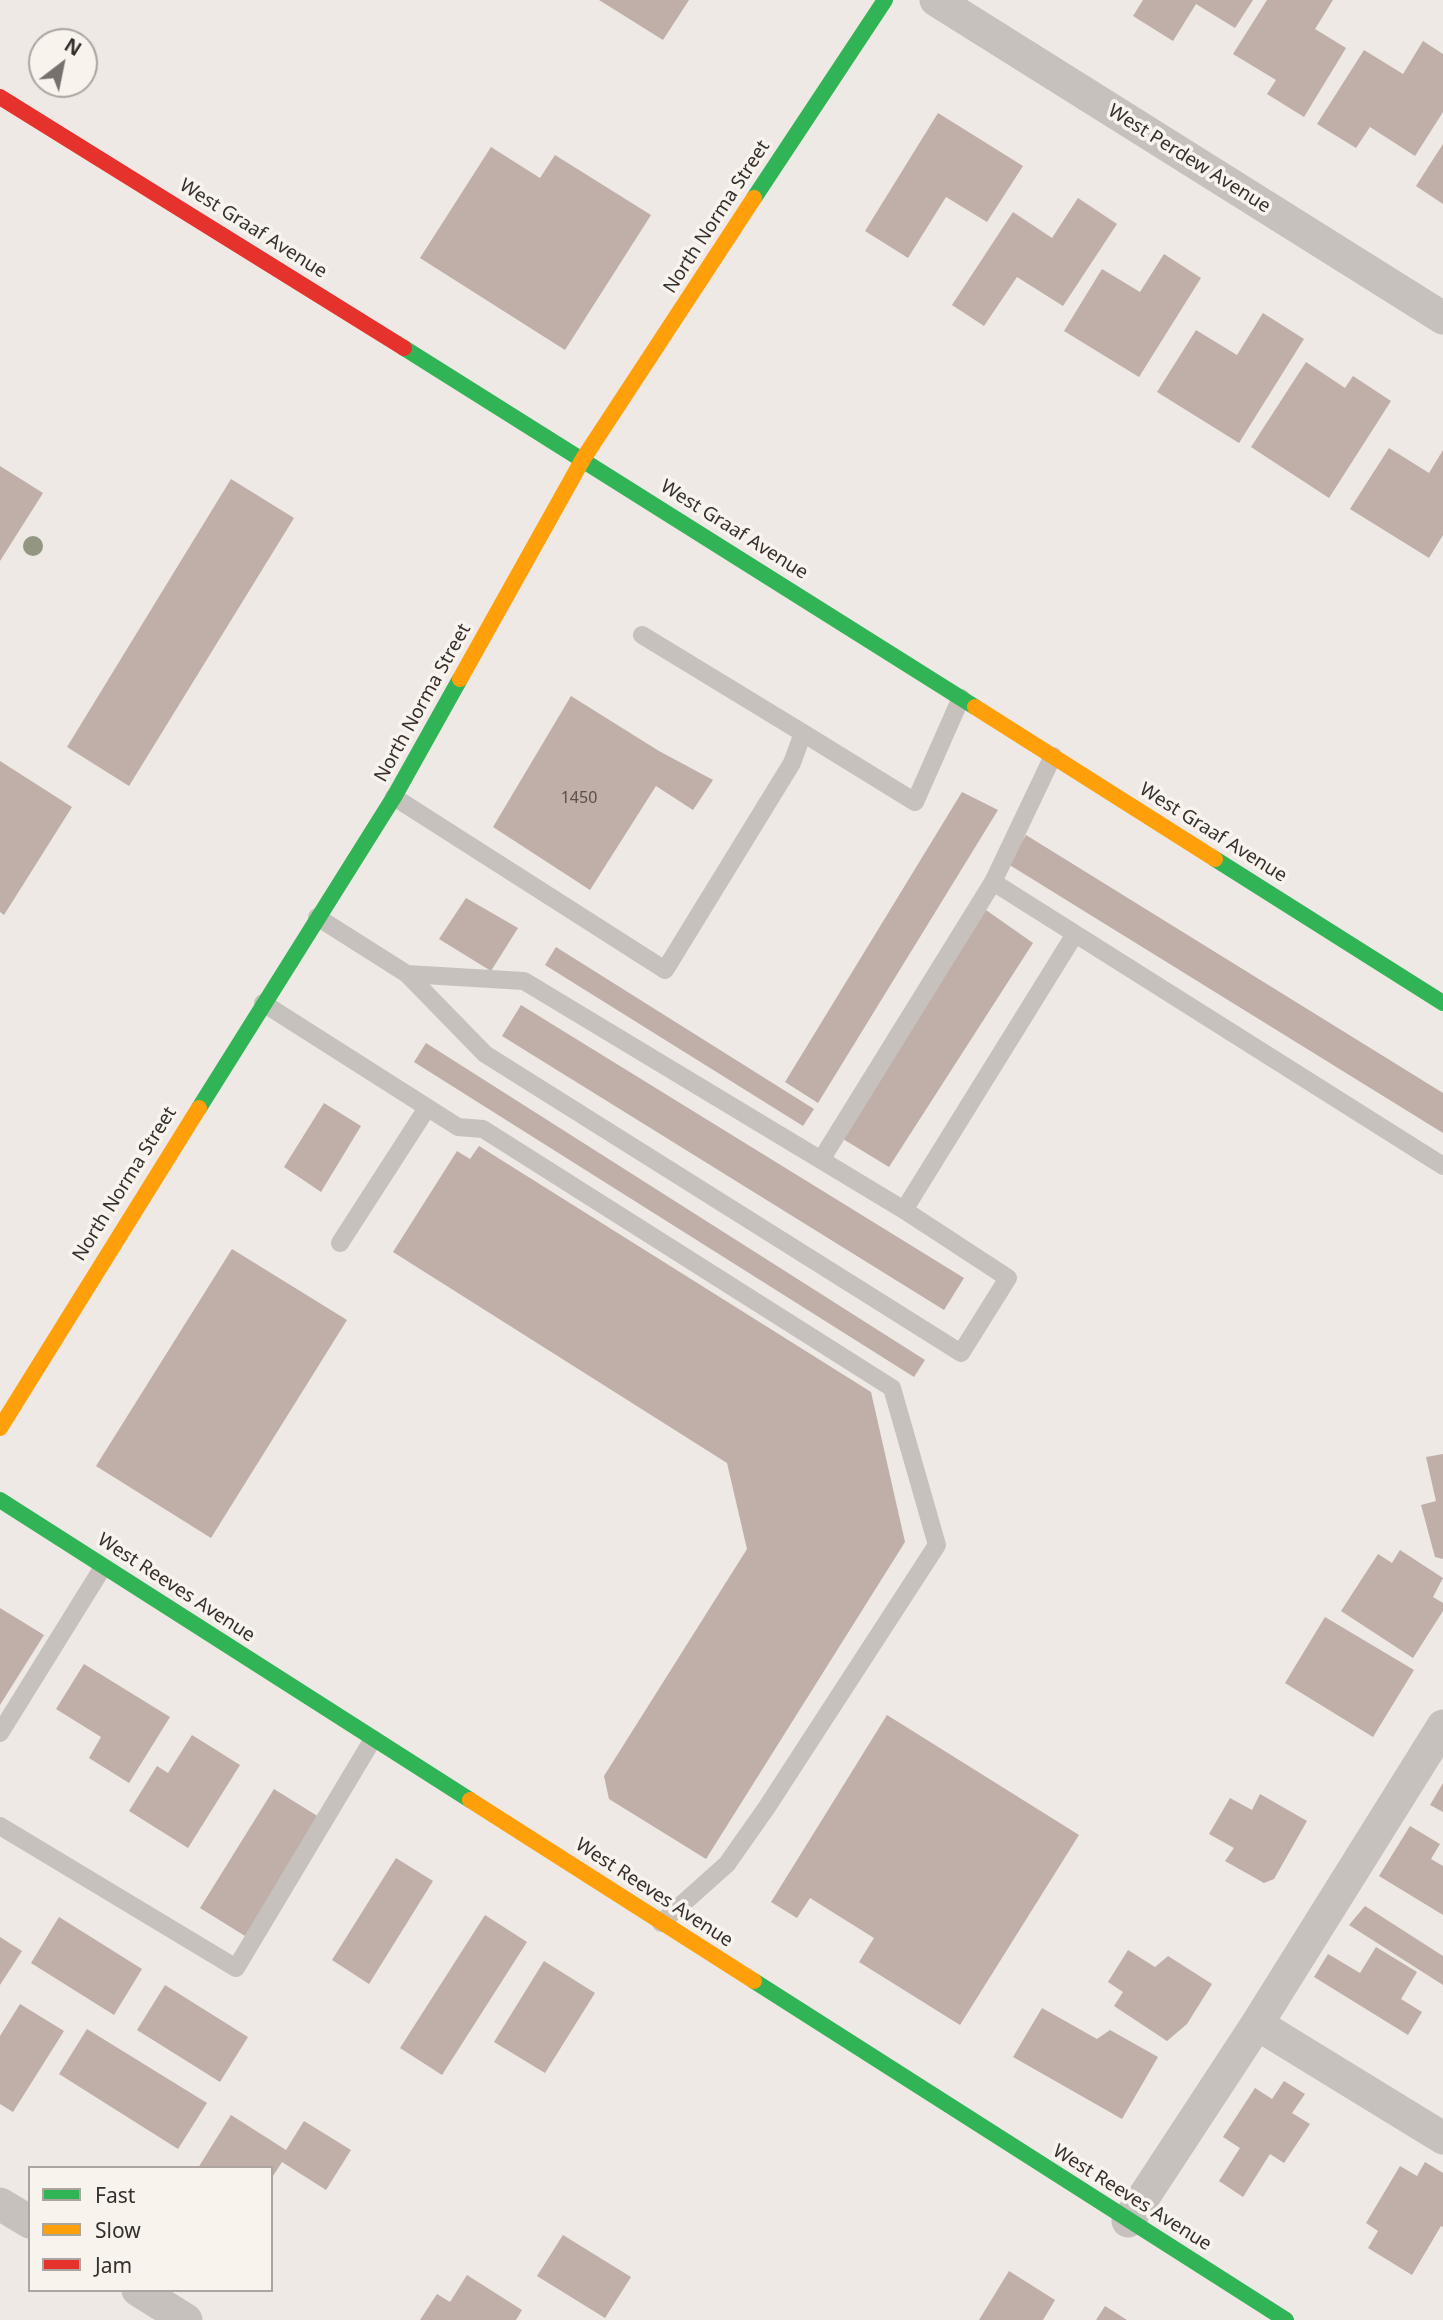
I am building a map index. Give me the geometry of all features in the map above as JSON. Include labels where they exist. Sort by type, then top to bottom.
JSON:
[{"type":"street","name":"North Norma Street","points":[[0,1428],[317,916],[394,797],[583,459],[885,0]]},
{"type":"street","name":"West Perdew Avenue","points":[[936,0],[1443,318]]},
{"type":"street","name":"West Graaf Avenue","points":[[0,97],[583,459],[1443,1003]]},
{"type":"street","name":"West Reeves Avenue","points":[[0,1500],[1286,2320]]},
{"type":"street","points":[[1128,2221],[1257,2024],[1443,1726]]},
{"type":"street","points":[[1257,2024],[1443,2138]]},
{"type":"street","points":[[0,2204],[28,2221]]},
{"type":"street","points":[[141,2292],[186,2320]]},
{"type":"lane","points":[[642,635],[915,802],[961,698]]},
{"type":"lane","points":[[394,797],[665,970],[792,763],[803,733]]},
{"type":"lane","points":[[821,1160],[993,882],[1053,756]]},
{"type":"lane","points":[[993,882],[1443,1166]]},
{"type":"lane","points":[[317,916],[407,974],[485,1054],[961,1353],[1008,1278],[904,1210],[524,981],[407,974]]},
{"type":"lane","points":[[904,1210],[1075,933]]},
{"type":"lane","points":[[263,1003],[458,1127],[483,1129],[892,1388],[937,1545],[727,1864],[661,1923]]},
{"type":"lane","points":[[340,1243],[427,1108]]},
{"type":"lane","points":[[0,1732],[103,1567]]},
{"type":"lane","points":[[0,1826],[236,1968],[373,1739]]},
{"type":"building","points":[[599,0],[689,0],[663,40]]},
{"type":"building","points":[[1143,0],[1253,0],[1235,28],[1196,4],[1173,41],[1133,16]]},
{"type":"building","points":[[1267,0],[1333,0],[1315,29],[1346,48],[1304,117],[1267,94],[1276,80],[1233,54]]},
{"type":"building","points":[[1423,41],[1443,54],[1443,112],[1415,156],[1370,127],[1356,148],[1317,124],[1364,50],[1403,74]]},
{"type":"building","points":[[938,113],[1023,166],[987,222],[946,197],[908,258],[865,231]]},
{"type":"building","points":[[1443,144],[1443,204],[1416,186]]},
{"type":"building","points":[[491,147],[540,178],[555,155],[651,215],[565,350],[420,258]]},
{"type":"building","points":[[1078,198],[1117,224],[1063,306],[1017,277],[984,326],[952,305],[1013,212],[1052,238]]},
{"type":"building","points":[[1164,254],[1201,278],[1139,377],[1064,331],[1102,269],[1140,292]]},
{"type":"building","points":[[1263,313],[1304,339],[1239,443],[1157,392],[1196,330],[1237,355]]},
{"type":"building","points":[[1306,362],[1345,388],[1353,376],[1391,401],[1329,498],[1251,447]]},
{"type":"building","points":[[1389,448],[1429,473],[1443,450],[1443,535],[1429,558],[1350,509]]},
{"type":"building","points":[[0,466],[43,493],[0,561]]},
{"type":"building","points":[[231,479],[294,518],[129,786],[67,747]]},
{"type":"building","points":[[571,696],[659,751],[713,780],[693,810],[656,786],[590,890],[493,827]]},
{"type":"building","points":[[0,761],[72,807],[4,915],[0,912]]},
{"type":"building","points":[[962,792],[998,810],[818,1103],[785,1082]]},
{"type":"building","points":[[1026,835],[1443,1093],[1443,1133],[1008,864]]},
{"type":"building","points":[[466,898],[518,928],[491,971],[439,939]]},
{"type":"building","points":[[986,910],[1033,943],[889,1167],[843,1139]]},
{"type":"building","points":[[556,947],[814,1109],[803,1126],[545,965]]},
{"type":"building","points":[[521,1005],[964,1278],[944,1310],[502,1036]]},
{"type":"building","points":[[426,1043],[925,1360],[914,1377],[414,1062]]},
{"type":"building","points":[[324,1103],[361,1126],[321,1192],[284,1167]]},
{"type":"building","points":[[479,1146],[871,1392],[905,1542],[706,1859],[609,1799],[604,1776],[747,1549],[727,1463],[393,1252],[457,1151],[470,1159]]},
{"type":"building","points":[[232,1249],[347,1320],[211,1538],[96,1466]]},
{"type":"building","points":[[1443,1454],[1443,1559],[1435,1557],[1421,1505],[1436,1501],[1426,1457]]},
{"type":"building","points":[[1400,1550],[1443,1578],[1433,1597],[1443,1603],[1443,1611],[1413,1658],[1341,1611],[1378,1554],[1392,1563]]},
{"type":"building","points":[[0,1608],[44,1635],[0,1705]]},
{"type":"building","points":[[1325,1617],[1414,1670],[1373,1737],[1285,1683]]},
{"type":"building","points":[[84,1664],[170,1717],[129,1783],[89,1758],[101,1737],[56,1709]]},
{"type":"building","points":[[887,1715],[1079,1835],[960,2025],[859,1962],[874,1938],[810,1898],[797,1918],[771,1902]]},
{"type":"building","points":[[192,1735],[240,1765],[188,1848],[129,1811],[157,1766],[168,1773]]},
{"type":"building","points":[[1443,1783],[1443,1812],[1430,1805]]},
{"type":"building","points":[[274,1789],[319,1817],[245,1936],[200,1908]]},
{"type":"building","points":[[1260,1794],[1307,1821],[1274,1879],[1264,1883],[1225,1861],[1234,1848],[1209,1834],[1230,1798],[1252,1810]]},
{"type":"building","points":[[1410,1826],[1440,1844],[1431,1859],[1443,1866],[1443,1915],[1379,1876]]},
{"type":"building","points":[[396,1858],[433,1881],[369,1984],[332,1960]]},
{"type":"building","points":[[1365,1906],[1443,1956],[1443,1985],[1349,1925]]},
{"type":"building","points":[[485,1915],[527,1942],[442,2075],[400,2048]]},
{"type":"building","points":[[59,1917],[142,1969],[114,2015],[31,1963]]},
{"type":"building","points":[[0,1937],[22,1951],[0,1985]]},
{"type":"building","points":[[1376,1947],[1417,1972],[1401,1999],[1422,2012],[1408,2035],[1314,1977],[1328,1954],[1360,1973]]},
{"type":"building","points":[[1128,1950],[1155,1967],[1168,1956],[1212,1984],[1187,2024],[1167,2041],[1114,2006],[1123,1992],[1108,1982]]},
{"type":"building","points":[[544,1961],[595,1993],[545,2073],[494,2042]]},
{"type":"building","points":[[165,1985],[248,2037],[220,2082],[137,2030]]},
{"type":"building","points":[[20,2004],[64,2031],[13,2112],[0,2104],[0,2036]]},
{"type":"building","points":[[1042,2008],[1097,2039],[1110,2030],[1158,2057],[1122,2119],[1013,2057]]},
{"type":"building","points":[[87,2029],[207,2103],[178,2149],[59,2074]]},
{"type":"building","points":[[1284,2081],[1305,2094],[1292,2113],[1310,2124],[1284,2163],[1270,2154],[1243,2197],[1219,2181],[1240,2148],[1223,2137],[1255,2088],[1272,2099]]},
{"type":"building","points":[[231,2115],[286,2150],[304,2121],[351,2150],[326,2190],[282,2162],[273,2176],[273,2166],[199,2166]]},
{"type":"building","points":[[1425,2162],[1443,2173],[1443,2227],[1441,2226],[1412,2275],[1368,2248],[1378,2231],[1366,2223],[1400,2166],[1417,2176]]},
{"type":"building","points":[[563,2235],[631,2277],[605,2318],[537,2276]]},
{"type":"building","points":[[1009,2271],[1055,2300],[1043,2320],[979,2320]]},
{"type":"building","points":[[467,2275],[522,2310],[516,2320],[420,2320],[437,2294],[450,2302]]},
{"type":"building","points":[[1105,2306],[1127,2320],[1096,2320]]},
{"type":"traffic: fast","points":[[754,198],[885,0]]},
{"type":"traffic: fast","points":[[404,348],[975,707]]},
{"type":"traffic: fast","points":[[199,1108],[394,797],[460,679]]},
{"type":"traffic: fast","points":[[1215,859],[1443,1003]]},
{"type":"traffic: fast","points":[[0,1500],[470,1800]]},
{"type":"traffic: fast","points":[[754,1981],[1286,2320]]},
{"type":"traffic: slow","points":[[460,679],[583,459],[754,198]]},
{"type":"traffic: slow","points":[[975,707],[1215,859]]},
{"type":"traffic: slow","points":[[0,1428],[199,1108]]},
{"type":"traffic: slow","points":[[470,1800],[754,1981]]},
{"type":"traffic: jam","points":[[0,97],[404,348]]}]
